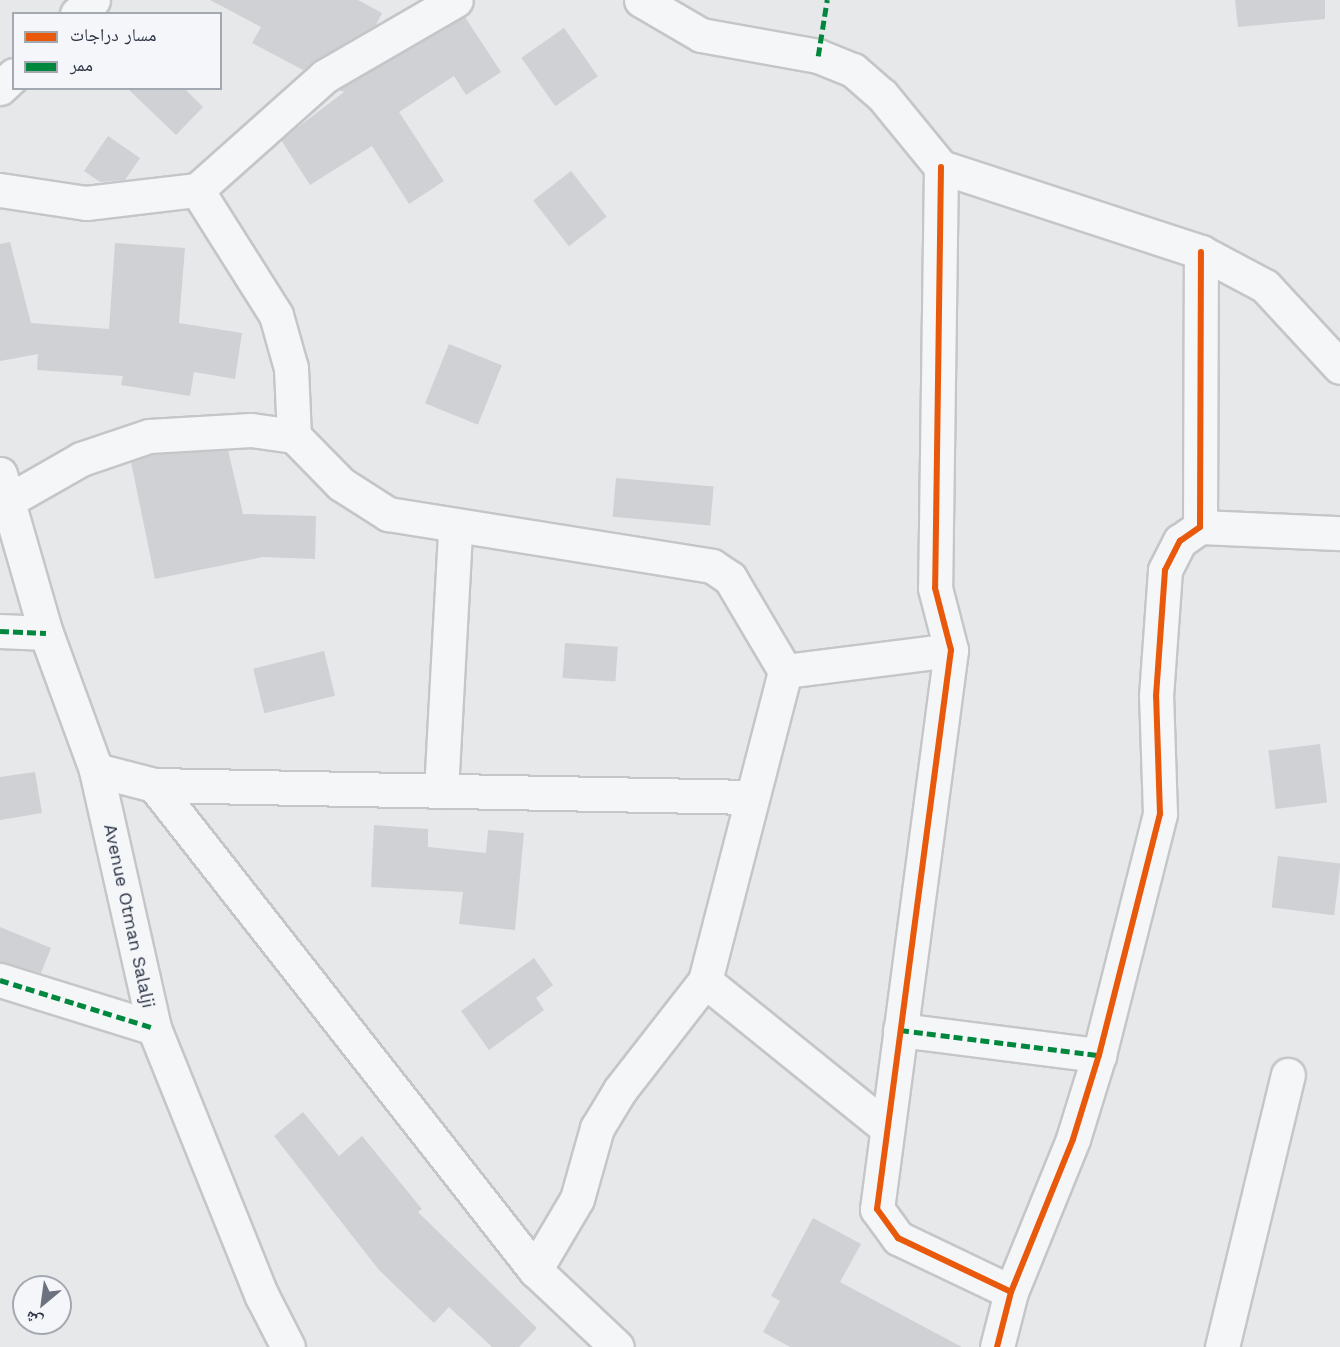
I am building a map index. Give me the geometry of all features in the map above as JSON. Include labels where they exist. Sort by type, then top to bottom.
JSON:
[{"type":"street","points":[[0,190],[86,203],[197,190],[325,76],[456,0]]},
{"type":"street","points":[[641,0],[701,35],[818,56],[853,70],[882,95],[941,167],[1202,252],[1265,286],[1340,367]]},
{"type":"street","points":[[0,88],[12,77]]},
{"type":"street","points":[[941,167],[935,588],[951,650],[886,1127],[877,1209],[898,1238],[1011,1292]]},
{"type":"street","points":[[197,190],[276,315],[291,368],[294,436]]},
{"type":"street","points":[[1200,527],[1202,252]]},
{"type":"street","points":[[5,487],[149,436],[230,430],[294,436],[341,484],[388,514],[455,529],[712,566],[736,586],[785,671],[750,797],[705,981],[620,1090],[597,1128],[577,1199],[535,1270]]},
{"type":"street","name":"Avenue Otman Salalji","points":[[5,487],[46,633],[96,770],[154,1028],[262,1296],[288,1347]]},
{"type":"street","points":[[997,1347],[1011,1292],[1072,1139],[1100,1055],[1160,814],[1156,696],[1165,570],[1180,541],[1200,527],[1340,533]]},
{"type":"street","points":[[441,791],[455,529]]},
{"type":"street","points":[[0,631],[46,633]]},
{"type":"street","points":[[785,671],[951,650]]},
{"type":"street","points":[[96,770],[154,785],[750,797]]},
{"type":"street","points":[[154,785],[535,1270],[617,1347]]},
{"type":"street","points":[[0,980],[154,1028]]},
{"type":"street","points":[[705,981],[886,1127]]},
{"type":"street","points":[[900,1030],[1100,1055]]},
{"type":"street","points":[[1222,1347],[1288,1075]]},
{"type":"building","points":[[210,0],[358,0],[382,13],[376,25],[303,70],[252,43],[261,27]]},
{"type":"building","points":[[1235,0],[1325,0],[1325,19],[1238,27]]},
{"type":"building","points":[[465,17],[501,72],[466,95],[454,76],[399,112],[444,181],[409,204],[372,146],[310,185],[281,140],[344,92],[339,90]]},
{"type":"building","points":[[564,28],[598,76],[555,106],[521,58]]},
{"type":"building","points":[[129,90],[186,90],[203,107],[176,135]]},
{"type":"building","points":[[108,136],[140,158],[125,180],[100,182],[84,171]]},
{"type":"building","points":[[571,171],[607,217],[569,246],[533,201]]},
{"type":"building","points":[[10,242],[31,323],[109,329],[115,243],[185,248],[179,323],[242,333],[235,379],[194,372],[190,396],[121,385],[123,376],[37,370],[38,354],[0,361],[0,244]]},
{"type":"building","points":[[449,344],[502,365],[478,425],[425,403]]},
{"type":"building","points":[[228,450],[243,514],[316,516],[315,559],[263,557],[155,579],[131,462],[153,455]]},
{"type":"building","points":[[616,478],[714,487],[710,525],[613,517]]},
{"type":"building","points":[[565,643],[618,647],[615,682],[563,678]]},
{"type":"building","points":[[324,651],[335,696],[264,713],[253,669]]},
{"type":"building","points":[[1320,744],[1327,803],[1276,809],[1268,750]]},
{"type":"building","points":[[35,772],[42,813],[0,820],[0,777]]},
{"type":"building","points":[[374,825],[428,829],[428,847],[486,853],[488,830],[524,833],[515,930],[459,924],[463,892],[371,887]]},
{"type":"building","points":[[1278,856],[1340,864],[1334,915],[1272,908]]},
{"type":"building","points":[[0,927],[51,948],[41,973],[0,962]]},
{"type":"building","points":[[534,958],[553,985],[536,998],[544,1010],[489,1050],[461,1011]]},
{"type":"building","points":[[303,1112],[339,1156],[362,1136],[422,1209],[418,1212],[537,1328],[519,1347],[492,1347],[449,1307],[434,1323],[379,1270],[274,1136]]},
{"type":"building","points":[[813,1218],[861,1244],[840,1282],[962,1347],[790,1347],[763,1332],[780,1301],[771,1296]]},
{"type":"marked path","points":[[818,56],[827,0]]},
{"type":"marked path","points":[[0,631],[46,633]]},
{"type":"marked path","points":[[0,980],[154,1028]]},
{"type":"marked path","points":[[900,1030],[1099,1055]]},
{"type":"cycle path","points":[[941,167],[935,588],[951,650],[877,1209],[898,1238],[1011,1292]]},
{"type":"cycle path","points":[[997,1347],[1011,1292],[1073,1139],[1099,1055],[1160,814],[1156,696],[1165,570],[1180,541],[1200,527],[1201,252]]}]
